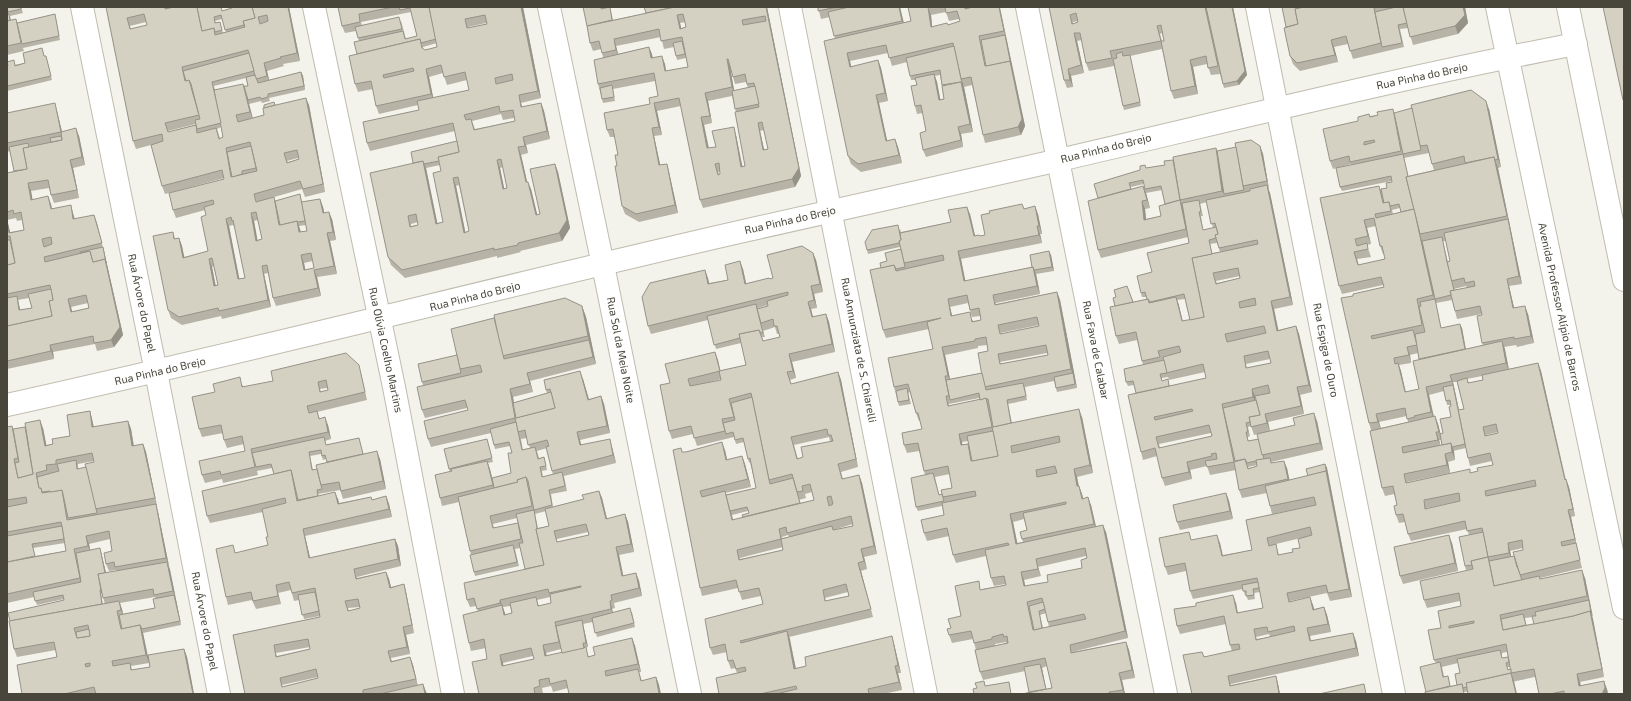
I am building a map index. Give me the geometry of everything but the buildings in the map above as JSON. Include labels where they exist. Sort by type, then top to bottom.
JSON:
[{"type":"street","name":"Rua Árvore do Papel","points":[[82,7],[219,694]]},
{"type":"street","name":"Rua Olívia Coelho Martins","points":[[314,7],[380,319],[453,694]]},
{"type":"street","name":"Rua Sol da Meia Noite","points":[[549,7],[690,694]]},
{"type":"street","name":"Rua Annunziata de S. Chiarelli","points":[[790,7],[926,694]]},
{"type":"street","name":"Rua Fava de Calabar","points":[[1027,7],[1060,159],[1095,342],[1166,694]]},
{"type":"street","name":"Rua Espiga de Ouro","points":[[1257,7],[1394,694]]},
{"type":"street","name":"Avenida Professor Alípio de Barros","points":[[1497,7],[1624,608]]},
{"type":"street","points":[[1568,7],[1623,271]]},
{"type":"street","name":"Rua Pinha do Brejo","points":[[7,405],[156,372],[831,211],[1060,159],[1278,107],[1508,57],[1576,44]]}]
